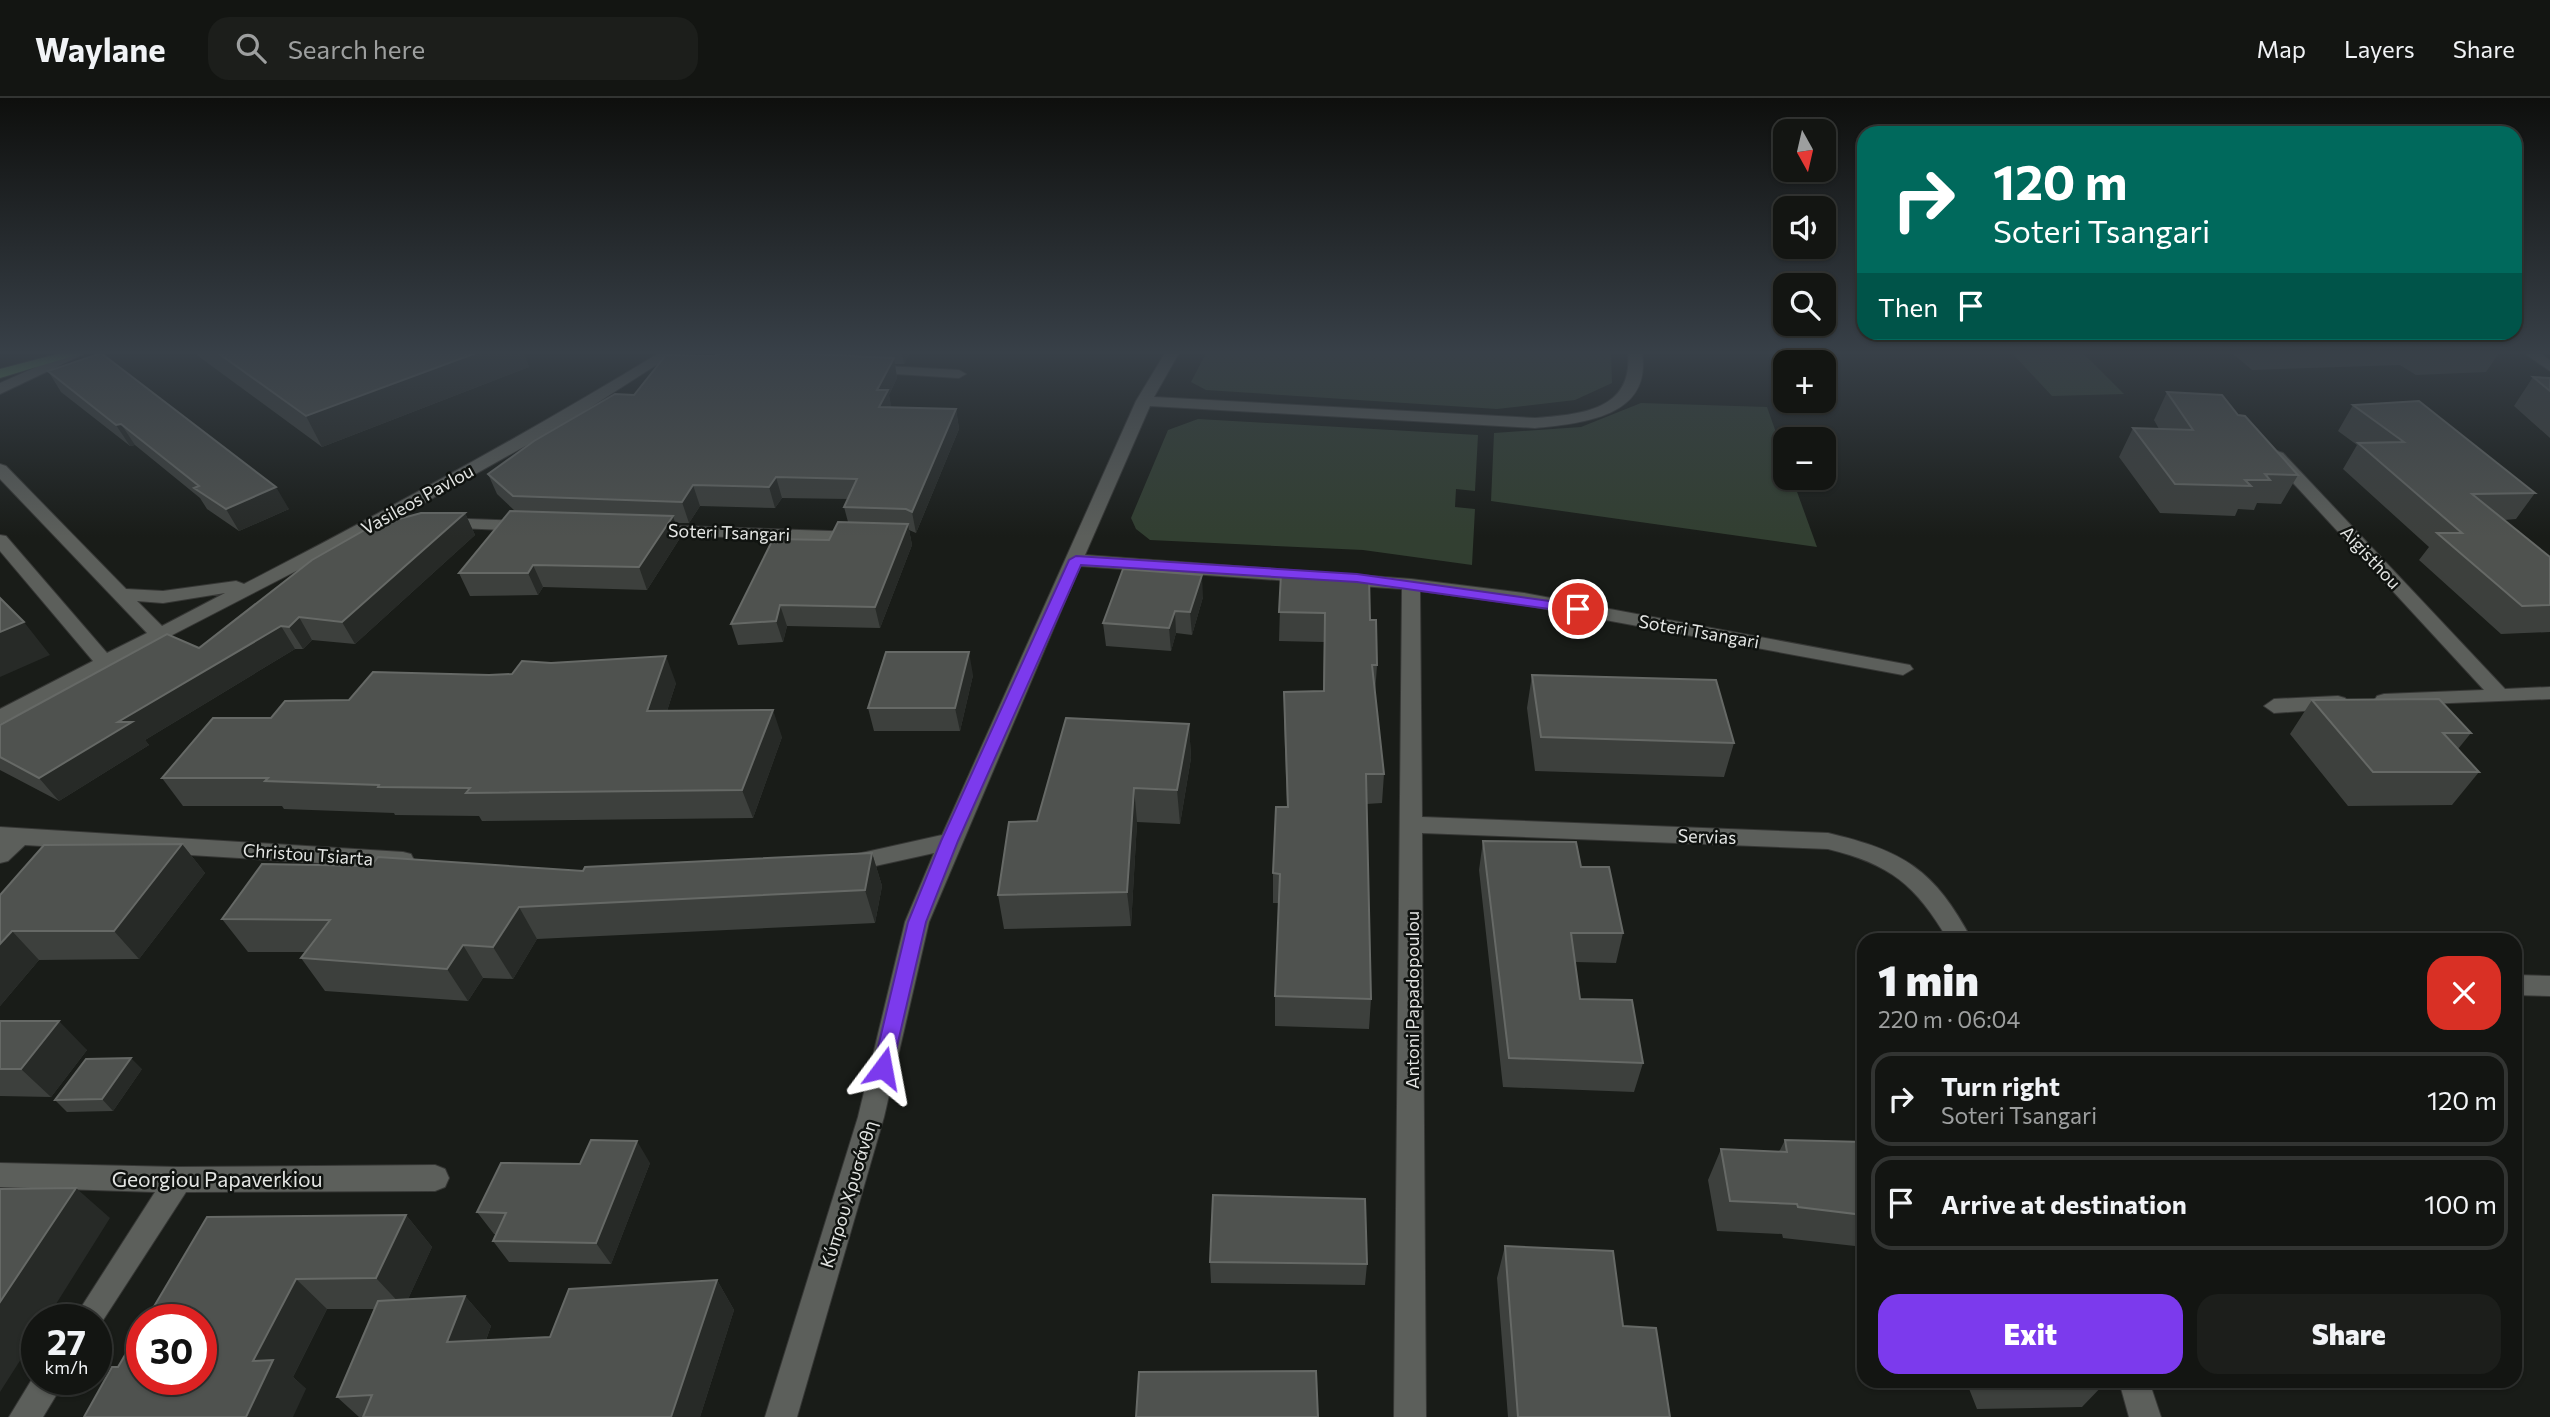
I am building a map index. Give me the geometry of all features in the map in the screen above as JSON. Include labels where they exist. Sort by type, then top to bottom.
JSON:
[{"type":"street","name":"Vasileos Pavlou","points":[[0,716],[379,521],[570,415]]},
{"type":"street","name":"Κύπρου Χρυσάνθη","points":[[781,1417],[871,1117],[917,922],[950,841],[1138,415]]},
{"type":"street","points":[[1385,415],[1535,423],[1586,415]]},
{"type":"street","name":"Aigisthou","points":[[2260,439],[2500,695]]},
{"type":"street","points":[[0,469],[159,634]]},
{"type":"street","points":[[379,521],[547,527]]},
{"type":"street","name":"Soteri Tsangari","points":[[631,529],[882,537]]},
{"type":"street","points":[[0,540],[105,663]]},
{"type":"street","name":"Soteri Tsangari","points":[[1076,560],[1411,584],[1524,599],[1903,669]]},
{"type":"street","points":[[120,594],[144,598],[190,595],[275,574]]},
{"type":"street","name":"Antoni Papadopoulou","points":[[1410,1417],[1411,584]]},
{"type":"street","points":[[2274,706],[2550,693]]},
{"type":"street","name":"Servias","points":[[1412,825],[1828,841],[1867,849],[1901,865],[1925,884],[1956,933]]},
{"type":"street","points":[[0,855],[10,835]]},
{"type":"street","name":"Christou Tsiarta","points":[[10,835],[425,861]]},
{"type":"street","points":[[830,865],[844,865],[950,841]]},
{"type":"street","points":[[2522,985],[2550,986]]},
{"type":"street","name":"Georgiou Papaverkiou","points":[[0,1175],[178,1180],[435,1178]]},
{"type":"street","points":[[98,1304],[178,1180]]},
{"type":"street","points":[[25,1417],[39,1395]]},
{"type":"green space","points":[[1612,415],[1770,415],[1774,427],[1773,490],[1796,490],[1817,547],[1491,501],[1494,433],[1581,427]]},
{"type":"green space","points":[[1198,419],[1478,435],[1475,491],[1456,489],[1455,507],[1475,509],[1472,565],[1363,550],[1150,540],[1136,529],[1131,518],[1168,430]]},
{"type":"building","points":[[103,415],[181,415],[276,487],[226,509],[194,488],[199,486],[121,424],[116,425]]},
{"type":"building","points":[[580,415],[954,415],[912,512],[906,509],[844,507],[857,479],[776,477],[769,487],[693,485],[682,502],[513,496],[488,474],[534,441]]},
{"type":"building","points":[[2182,415],[2245,416],[2298,475],[2265,474],[2270,480],[2245,480],[2251,486],[2175,484],[2133,428],[2193,430]]},
{"type":"building","points":[[2366,415],[2436,415],[2535,493],[2472,494],[2550,557],[2550,605],[2522,606],[2437,533],[2462,533],[2358,443],[2404,442]]},
{"type":"building","points":[[510,511],[673,516],[639,567],[533,565],[528,573],[459,573]]},
{"type":"building","points":[[421,513],[465,513],[342,622],[299,617],[289,627],[281,626],[118,722],[132,722],[39,778],[0,757],[0,725],[167,634],[199,648],[312,560],[370,527]]},
{"type":"building","points":[[838,522],[908,524],[875,607],[780,605],[776,621],[731,624],[773,539],[829,540]]},
{"type":"building","points":[[1123,569],[1202,575],[1190,612],[1175,611],[1169,628],[1103,623]]},
{"type":"building","points":[[1281,574],[1369,576],[1370,620],[1376,620],[1377,665],[1372,665],[1384,774],[1366,774],[1371,999],[1275,996],[1280,874],[1273,873],[1276,807],[1288,807],[1284,692],[1324,691],[1325,613],[1279,612]]},
{"type":"building","points":[[0,598],[24,622],[0,632]]},
{"type":"building","points":[[886,652],[969,652],[955,708],[868,708]]},
{"type":"building","points":[[666,656],[647,711],[773,710],[742,790],[466,793],[470,788],[378,787],[379,785],[265,781],[268,778],[162,778],[213,718],[271,718],[285,701],[349,700],[373,672],[512,674],[522,661],[551,663]]},
{"type":"building","points":[[1532,675],[1716,680],[1734,743],[1541,737]]},
{"type":"building","points":[[2439,699],[2471,733],[2443,733],[2479,772],[2373,772],[2312,700]]},
{"type":"building","points":[[1066,718],[1189,724],[1177,790],[1134,788],[1127,892],[998,895],[1009,822],[1037,821]]},
{"type":"building","points":[[1483,841],[1576,842],[1581,867],[1609,867],[1623,933],[1571,933],[1580,999],[1632,1000],[1643,1063],[1509,1058]]},
{"type":"building","points":[[182,844],[114,931],[12,931],[0,944],[0,895],[44,845]]},
{"type":"building","points":[[872,853],[865,890],[519,907],[493,947],[463,945],[447,969],[301,958],[330,920],[222,919],[262,864],[371,866],[378,857],[583,871],[585,867]]},
{"type":"building","points":[[0,1021],[59,1021],[21,1069],[0,1069]]},
{"type":"building","points":[[131,1058],[102,1099],[55,1100],[86,1059]]},
{"type":"building","points":[[591,1140],[637,1141],[596,1243],[493,1241],[506,1213],[477,1212],[501,1163],[580,1164]]},
{"type":"building","points":[[1785,1140],[1857,1142],[1857,1214],[1798,1207],[1797,1204],[1730,1201],[1721,1149],[1787,1152]]},
{"type":"building","points":[[76,1188],[0,1302],[0,1189]]},
{"type":"building","points":[[1213,1195],[1365,1199],[1367,1264],[1210,1262]]},
{"type":"building","points":[[406,1215],[376,1278],[296,1279],[253,1361],[273,1360],[246,1417],[84,1417],[96,1395],[112,1395],[112,1367],[118,1367],[126,1353],[126,1395],[217,1395],[217,1304],[155,1304],[207,1217]]},
{"type":"building","points":[[1505,1246],[1613,1251],[1623,1326],[1656,1328],[1670,1417],[1518,1417]]},
{"type":"building","points":[[717,1280],[671,1417],[363,1417],[372,1395],[337,1397],[378,1301],[465,1296],[447,1342],[550,1337],[569,1289]]},
{"type":"building","points":[[1316,1371],[1318,1417],[1136,1417],[1139,1372]]},
{"type":"route","points":[[883,1068],[917,922],[950,841],[1076,560],[1357,578],[1524,599],[1578,609]]}]
